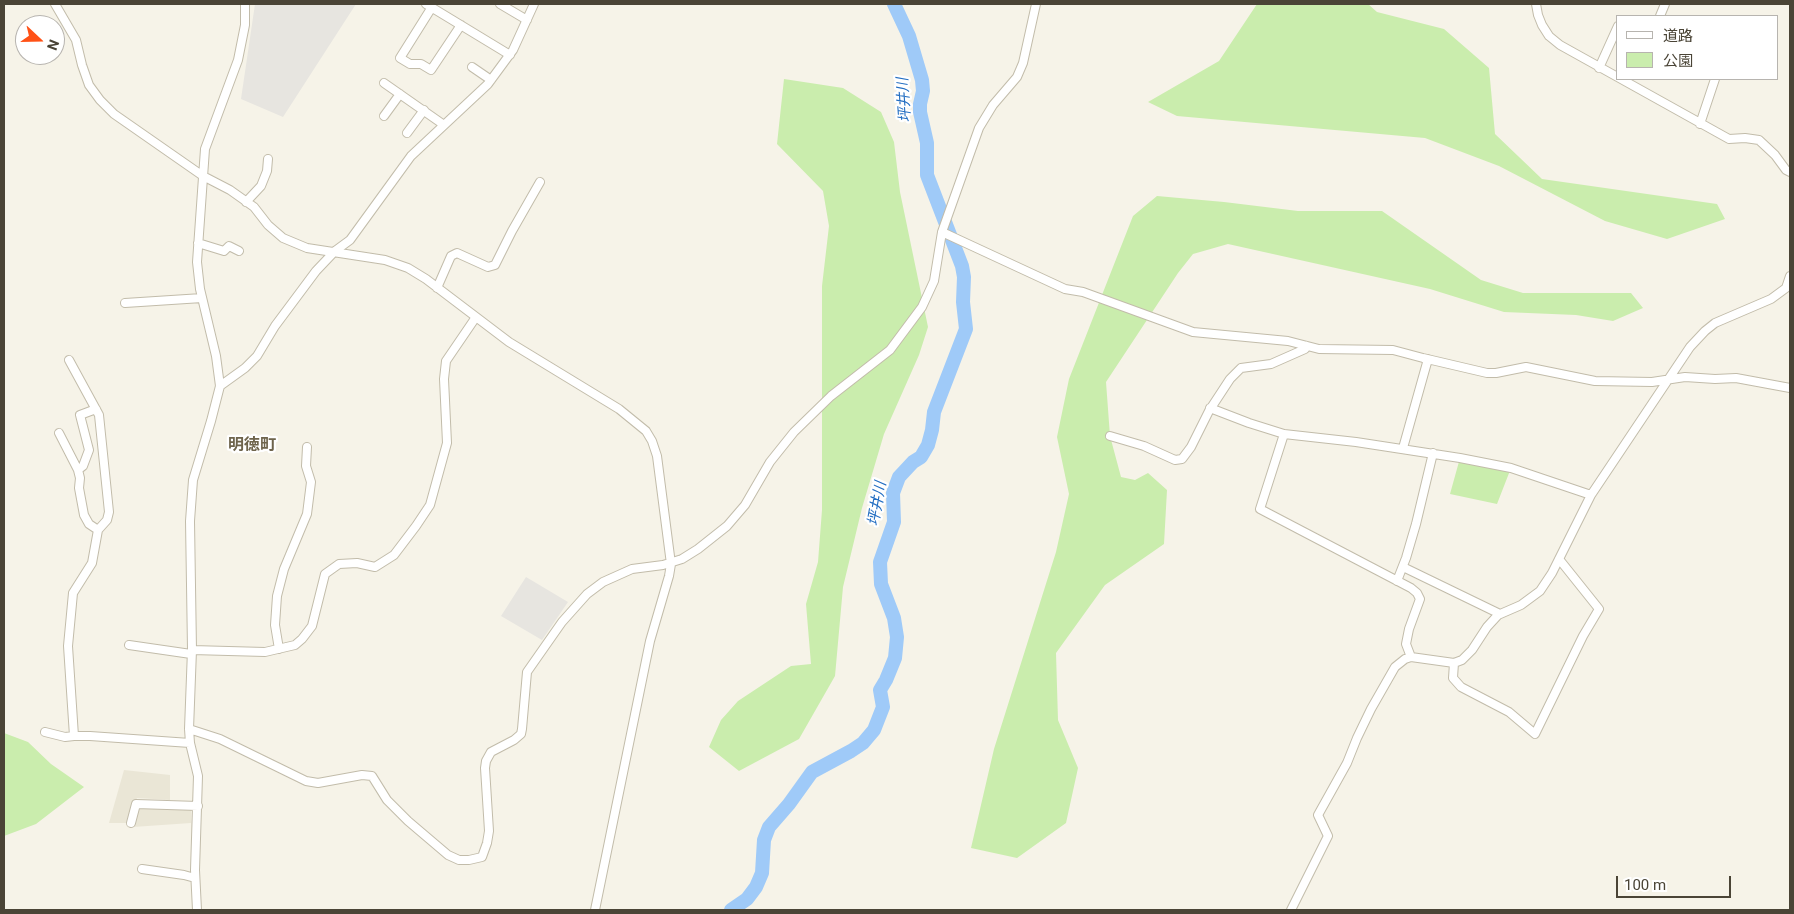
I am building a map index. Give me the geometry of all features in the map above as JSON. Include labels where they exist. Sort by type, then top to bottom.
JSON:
[{"type":"street","points":[[55,4],[76,40],[89,85],[100,100],[114,114],[203,176],[230,190],[246,202],[283,238],[307,248],[385,260],[408,268],[509,342],[619,409],[646,431],[652,441],[657,456],[671,564],[650,641],[595,910]]},
{"type":"street","points":[[197,910],[195,878],[198,776],[190,743],[189,729],[191,652],[190,521],[193,480],[212,421],[220,386],[216,356],[202,298],[197,262],[198,243],[205,149],[238,60],[245,25],[246,4]]},
{"type":"street","points":[[500,4],[527,20]]},
{"type":"street","points":[[220,386],[246,368],[258,356],[275,326],[316,271],[350,240],[411,156],[491,80],[510,55],[534,4]]},
{"type":"street","points":[[189,729],[220,739],[306,781],[318,783],[358,775],[372,776],[388,800],[408,821],[448,854],[460,860],[482,857],[487,843],[488,831],[486,761],[491,752],[514,740],[521,734],[526,679],[530,665],[562,622],[580,601],[595,588],[615,576],[628,570],[671,564],[691,554],[727,526],[746,505],[770,462],[794,432],[831,396],[890,350],[922,307],[934,281],[942,232],[979,128],[993,105],[1017,77],[1023,63],[1036,4]]},
{"type":"street","points":[[1536,4],[1538,15],[1549,36],[1560,46],[1598,68],[1616,76]]},
{"type":"street","points":[[461,25],[431,70],[421,64],[410,64],[400,58],[429,6],[461,25],[510,55]]},
{"type":"street","points":[[1598,68],[1616,30]]},
{"type":"street","points":[[472,67],[491,80]]},
{"type":"street","points":[[1700,124],[1714,80]]},
{"type":"street","points":[[384,83],[444,125]]},
{"type":"street","points":[[1633,83],[1700,124],[1729,139],[1745,138],[1759,140],[1790,172]]},
{"type":"street","points":[[384,116],[400,94]]},
{"type":"street","points":[[407,133],[424,110]]},
{"type":"street","points":[[246,202],[261,186],[267,172],[268,159]]},
{"type":"street","points":[[437,288],[451,256],[457,253],[488,267],[495,266],[512,231],[540,182]]},
{"type":"street","points":[[942,232],[1066,289],[1083,292],[1193,332],[1288,341],[1318,349],[1393,350],[1487,373],[1526,367],[1595,381],[1652,382],[1685,377],[1736,378],[1790,388]]},
{"type":"street","points":[[198,243],[224,251],[229,246],[239,251]]},
{"type":"street","points":[[1291,910],[1328,836],[1318,815],[1347,763],[1371,709],[1395,667],[1405,658],[1411,657],[1454,663],[1462,660],[1487,627],[1500,614],[1521,605],[1540,591],[1559,560],[1591,495],[1690,347],[1705,331],[1721,320],[1771,299],[1788,289],[1790,276]]},
{"type":"street","points":[[125,303],[202,298]]},
{"type":"street","points":[[129,645],[191,652],[266,652],[295,645],[312,626],[325,574],[339,564],[375,567],[394,555],[430,505],[447,443],[444,379],[446,361],[476,317]]},
{"type":"street","points":[[1110,436],[1144,446],[1178,460],[1182,459],[1191,447],[1210,408],[1241,368],[1271,364],[1305,350],[1307,346]]},
{"type":"street","points":[[69,360],[99,416],[109,512],[107,520],[98,530],[92,563],[73,593],[68,646],[74,736]]},
{"type":"street","points":[[1403,448],[1428,360]]},
{"type":"street","points":[[1210,408],[1284,434],[1403,448],[1511,468],[1591,495]]},
{"type":"street","points":[[78,470],[84,466],[89,450],[80,415],[96,409]]},
{"type":"street","points":[[60,433],[78,470],[84,515],[89,524],[98,530]]},
{"type":"street","points":[[1284,434],[1260,509],[1411,588],[1417,593],[1420,599],[1406,644],[1411,657]]},
{"type":"street","points":[[279,649],[276,626],[277,596],[284,569],[307,514],[311,482],[306,466],[307,447]]},
{"type":"street","points":[[1396,581],[1403,567],[1416,524],[1433,453]]},
{"type":"street","points":[[1454,663],[1453,678],[1461,687],[1509,712],[1535,734],[1578,644],[1599,609],[1559,560]]},
{"type":"street","points":[[1403,567],[1500,614]]},
{"type":"street","points":[[45,732],[65,737],[190,743]]},
{"type":"street","points":[[130,823],[136,804],[198,806]]},
{"type":"street","points":[[142,868],[195,878]]},
{"type":"shaded area","points":[[255,4],[356,4],[283,117],[241,99]]},
{"type":"shaded area","points":[[526,577],[568,602],[542,640],[501,616]]},
{"type":"shaded area","points":[[124,770],[170,775],[170,800],[137,798],[126,823],[109,823]]},
{"type":"shaded area","points":[[138,808],[191,809],[191,823],[133,827]]},
{"type":"green space","points":[[1257,4],[1368,4],[1377,12],[1444,29],[1489,68],[1495,134],[1542,179],[1717,204],[1725,219],[1667,239],[1605,221],[1499,166],[1425,138],[1177,116],[1148,102],[1219,61]]},
{"type":"green space","points":[[784,79],[843,88],[881,112],[894,142],[900,192],[928,327],[919,355],[884,434],[862,508],[843,587],[835,676],[799,739],[739,771],[709,747],[721,720],[738,701],[791,666],[811,664],[806,604],[818,562],[822,510],[822,286],[829,226],[823,191],[777,144]]},
{"type":"green space","points":[[1157,196],[1298,211],[1382,211],[1481,280],[1523,293],[1631,293],[1643,308],[1613,321],[1576,315],[1504,312],[1430,289],[1228,244],[1193,254],[1178,273],[1106,382],[1110,436],[1121,477],[1135,480],[1148,473],[1167,490],[1164,544],[1105,585],[1056,653],[1058,720],[1078,768],[1066,823],[1017,858],[971,848],[994,749],[1056,552],[1069,494],[1057,437],[1069,379],[1133,216]]},
{"type":"green space","points":[[1460,458],[1511,468],[1497,504],[1450,494]]},
{"type":"green space","points":[[4,733],[28,742],[51,764],[84,787],[36,824],[4,836]]},
{"type":"waterway","name":"坪井川","points":[[731,910],[747,899],[756,887],[762,873],[764,840],[769,827],[789,804],[812,772],[863,743],[874,730],[883,707],[880,690],[895,658],[897,637],[894,618],[881,584],[880,562],[894,522],[893,493],[899,477],[913,462],[921,457],[928,445],[934,412],[966,329],[962,266],[927,175],[927,143],[920,112],[923,91],[922,80],[909,36],[894,4]]},
{"type":"district","name":"明徳町","points":[[252,446]]}]
